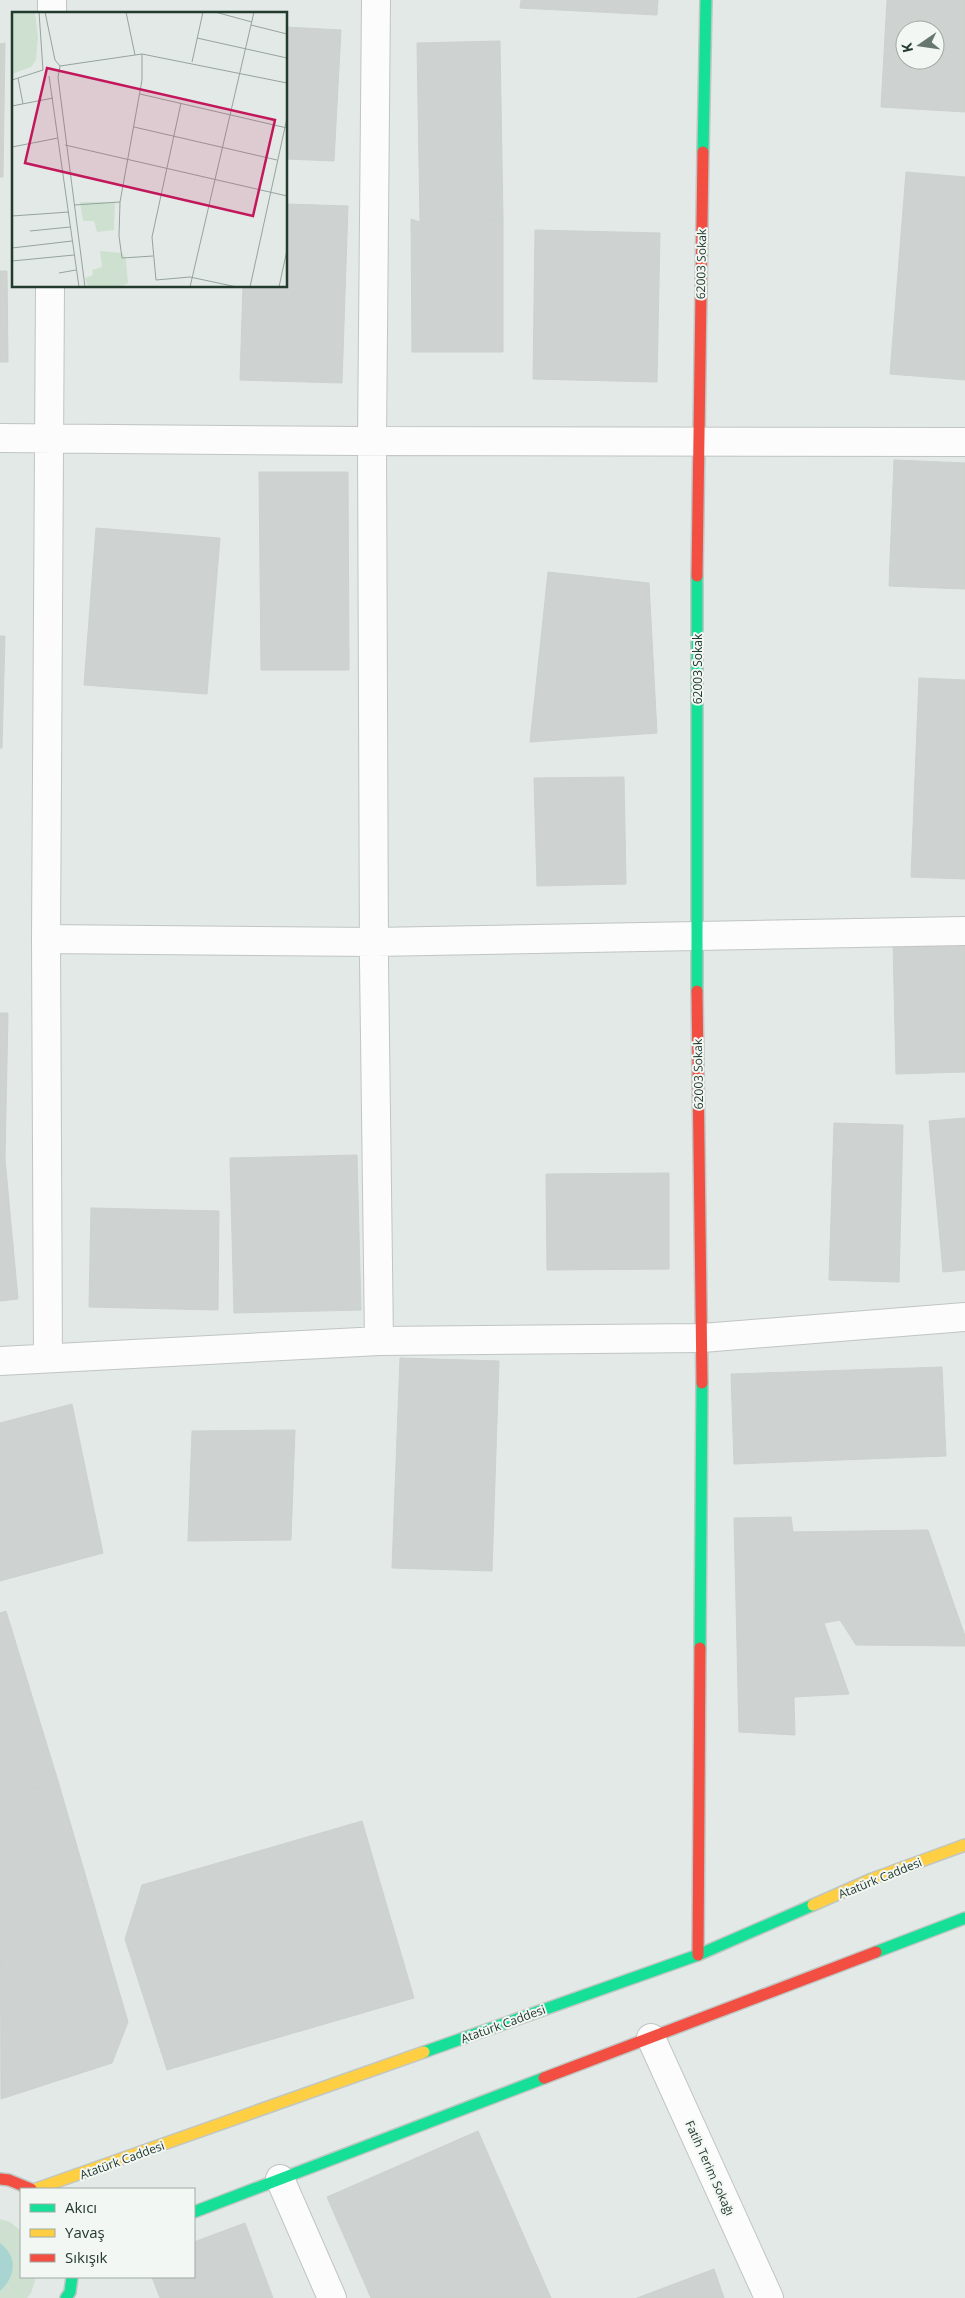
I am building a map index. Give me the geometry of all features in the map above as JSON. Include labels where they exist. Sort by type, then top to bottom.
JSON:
[{"type":"street","points":[[376,0],[372,441],[380,1342]]},
{"type":"street","name":"62003 Sokak","points":[[698,1955],[702,1338],[696,936],[698,440],[706,0]]},
{"type":"street","points":[[48,1358],[46,939],[50,288]]},
{"type":"street","points":[[0,438],[965,442]]},
{"type":"street","points":[[46,939],[375,942],[965,930]]},
{"type":"street","points":[[0,1361],[380,1342],[702,1338],[965,1317]]},
{"type":"street","name":"Atatürk Caddesi","points":[[39,2188],[698,1955],[872,1880],[965,1845]]},
{"type":"street","points":[[195,2212],[965,1918]]},
{"type":"street","name":"Fatih Terim Sokağı","points":[[651,2038],[769,2298]]},
{"type":"street","points":[[0,2179],[9,2180],[29,2188]]},
{"type":"street","points":[[280,2179],[332,2298]]},
{"type":"street","points":[[66,2298],[70,2292],[72,2278]]},
{"type":"green space","points":[[0,2219],[10,2222],[20,2230],[20,2278],[36,2278],[31,2293],[27,2298],[0,2298]]},
{"type":"water","points":[[0,2243],[10,2254],[13,2267],[9,2279],[0,2291]]},
{"type":"building","points":[[521,0],[658,0],[657,15],[520,8]]},
{"type":"building","points":[[887,0],[965,0],[965,112],[881,107]]},
{"type":"building","points":[[288,27],[341,30],[334,161],[288,159]]},
{"type":"building","points":[[500,41],[503,220],[420,222],[417,43]]},
{"type":"building","points":[[5,43],[3,177],[0,177],[0,44]]},
{"type":"building","points":[[906,172],[965,177],[965,380],[890,374]]},
{"type":"building","points":[[288,204],[348,206],[342,383],[240,380],[243,288],[288,288]]},
{"type":"building","points":[[411,219],[420,222],[503,220],[503,352],[412,352]]},
{"type":"building","points":[[535,230],[660,233],[657,382],[533,379]]},
{"type":"building","points":[[0,271],[7,271],[8,362],[0,362]]},
{"type":"building","points":[[894,460],[965,463],[965,589],[889,586]]},
{"type":"building","points":[[259,472],[348,472],[349,670],[261,670]]},
{"type":"building","points":[[96,528],[220,538],[207,694],[84,685]]},
{"type":"building","points":[[548,572],[649,583],[657,733],[530,742]]},
{"type":"building","points":[[0,636],[5,636],[2,748],[0,748]]},
{"type":"building","points":[[919,678],[965,680],[965,879],[911,877]]},
{"type":"building","points":[[624,777],[626,884],[537,886],[534,778]]},
{"type":"building","points":[[965,941],[965,1072],[896,1074],[893,943]]},
{"type":"building","points":[[0,1013],[8,1013],[5,1159],[0,1159]]},
{"type":"building","points":[[965,1118],[965,1270],[943,1272],[929,1121]]},
{"type":"building","points":[[834,1123],[903,1125],[899,1282],[829,1280]]},
{"type":"building","points":[[357,1155],[361,1310],[234,1313],[230,1158]]},
{"type":"building","points":[[0,1159],[5,1159],[18,1299],[0,1301]]},
{"type":"building","points":[[669,1173],[669,1269],[547,1270],[546,1174]]},
{"type":"building","points":[[91,1208],[219,1211],[218,1310],[89,1307]]},
{"type":"building","points":[[400,1358],[499,1361],[492,1571],[392,1568]]},
{"type":"building","points":[[942,1367],[946,1456],[734,1464],[731,1374]]},
{"type":"building","points":[[72,1404],[103,1553],[0,1581],[0,1423]]},
{"type":"building","points":[[295,1430],[291,1540],[188,1541],[192,1431]]},
{"type":"building","points":[[791,1517],[793,1532],[928,1530],[965,1636],[965,1646],[856,1645],[840,1620],[824,1623],[849,1694],[794,1697],[795,1735],[739,1732],[734,1518]]},
{"type":"building","points":[[6,1611],[58,1781],[0,1798],[0,1613]]},
{"type":"building","points":[[58,1781],[128,2022],[112,2063],[1,2099],[0,1798]]},
{"type":"building","points":[[362,1821],[414,1998],[167,2070],[125,1939],[142,1885]]},
{"type":"building","points":[[478,2131],[551,2298],[371,2298],[327,2197]]},
{"type":"building","points":[[245,2223],[273,2298],[160,2298],[152,2278],[195,2278],[195,2242]]},
{"type":"building","points":[[714,2269],[724,2298],[637,2298]]},
{"type":"traffic: fast","points":[[703,152],[706,0]]},
{"type":"traffic: fast","points":[[697,576],[697,991]]},
{"type":"traffic: fast","points":[[700,1648],[702,1383]]},
{"type":"traffic: fast","points":[[424,2052],[698,1955],[813,1905]]},
{"type":"traffic: fast","points":[[876,1952],[965,1918]]},
{"type":"traffic: fast","points":[[195,2212],[544,2078]]},
{"type":"traffic: fast","points":[[66,2298],[70,2292],[72,2278]]},
{"type":"traffic: slow","points":[[813,1905],[872,1879],[965,1845]]},
{"type":"traffic: slow","points":[[39,2188],[424,2052]]},
{"type":"traffic: jam","points":[[697,576],[703,152]]},
{"type":"traffic: jam","points":[[697,991],[702,1383]]},
{"type":"traffic: jam","points":[[698,1955],[700,1648]]},
{"type":"traffic: jam","points":[[544,2078],[876,1952]]},
{"type":"traffic: jam","points":[[0,2179],[9,2180],[29,2188]]}]
